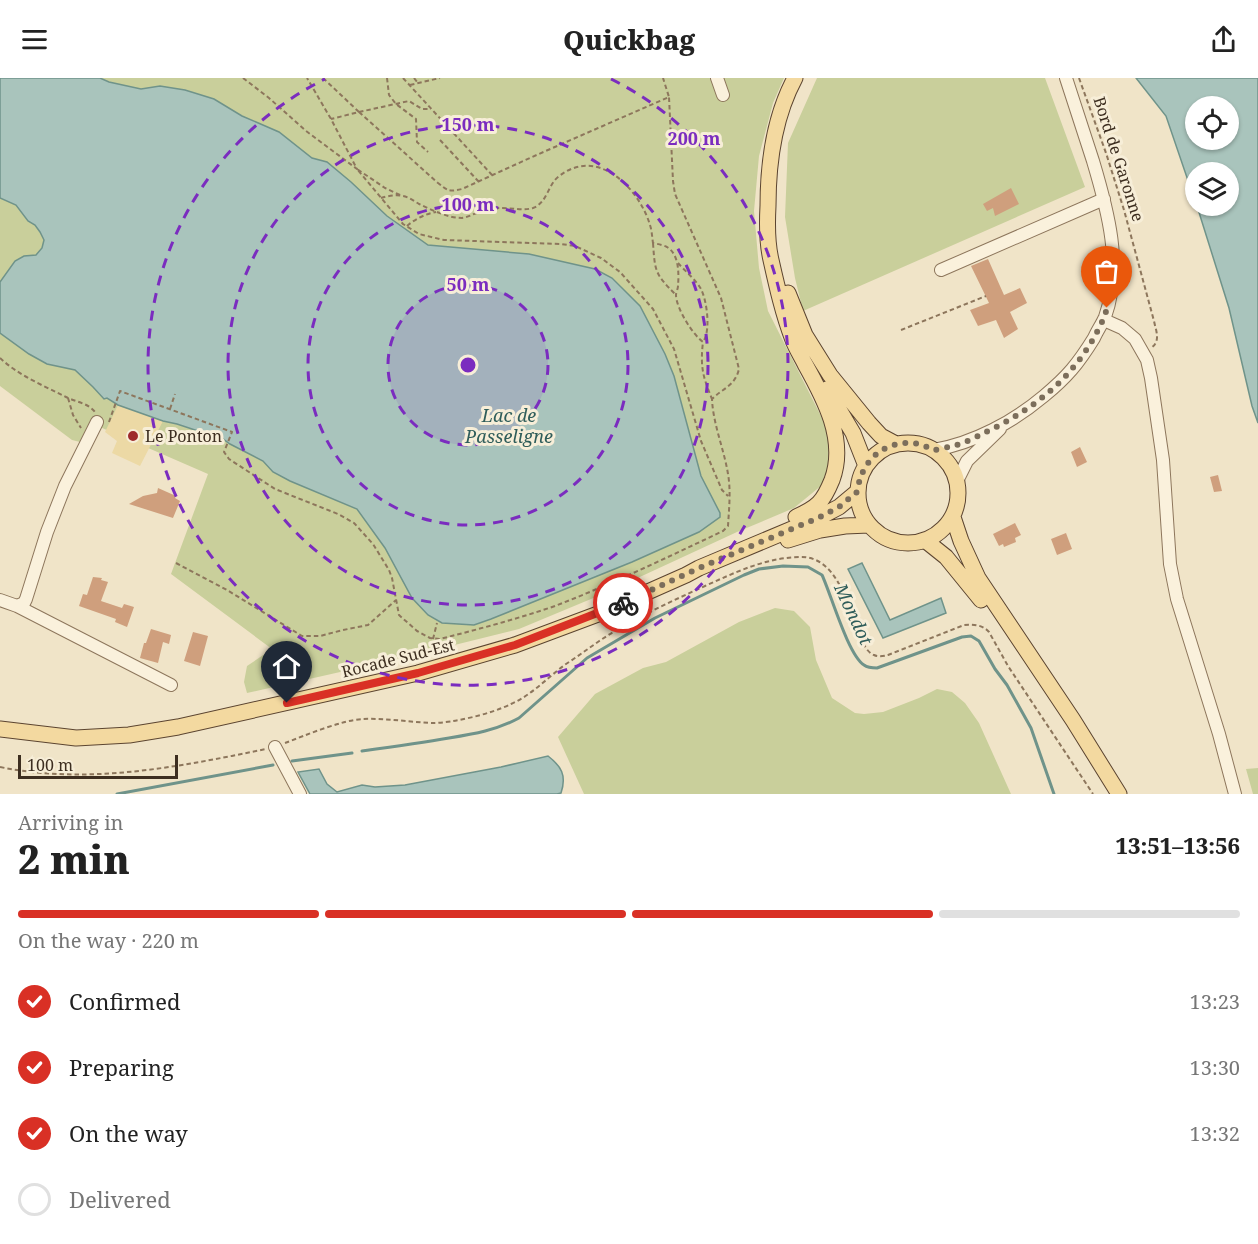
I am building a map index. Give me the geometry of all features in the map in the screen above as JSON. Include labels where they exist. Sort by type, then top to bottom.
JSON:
[{"type":"main road","points":[[686,575],[700,560],[812,510],[823,500],[836,468],[836,431],[793,341],[770,258],[767,224],[770,162],[782,111],[795,78]]},
{"type":"main road","points":[[802,78],[779,143],[775,185],[778,244],[789,297],[805,335],[830,375],[875,430],[896,444]]},
{"type":"main road","points":[[779,295],[799,340],[853,433],[866,466]]},
{"type":"main road","points":[[896,444],[916,444],[934,450],[952,468],[957,480],[959,493],[953,517],[937,535],[926,541],[911,544],[895,542],[880,536],[869,525],[860,510],[857,492],[866,466],[874,456],[896,444]]},
{"type":"main road","name":"Rocade Sud-Est","points":[[0,729],[76,738],[129,735],[178,727],[418,673],[515,645],[598,614],[828,513],[857,492]]},
{"type":"main road","points":[[953,517],[978,578],[1119,794]]},
{"type":"main road","name":"Rocade Sud-Est","points":[[686,575],[820,530],[869,525]]},
{"type":"main road","points":[[926,541],[946,557],[973,588],[1051,699],[1110,794]]},
{"type":"street","points":[[717,78],[723,95]]},
{"type":"street","points":[[957,480],[967,461],[1008,422],[1066,378],[1083,357],[1104,320],[1112,289],[1113,246],[1104,199],[1066,78]]},
{"type":"street","points":[[942,270],[1104,199]]},
{"type":"street","points":[[1104,320],[1122,328],[1136,339],[1147,360],[1163,460],[1170,564],[1174,587],[1235,794]]},
{"type":"street","points":[[934,450],[958,445],[1008,422]]},
{"type":"street","points":[[17,606],[24,603],[26,599],[47,531],[65,486],[97,423]]},
{"type":"street","points":[[0,600],[17,606],[171,685]]},
{"type":"street","points":[[276,749],[300,794]]},
{"type":"path","points":[[243,78],[306,131],[357,169],[385,188],[436,212],[460,218],[492,209],[533,208],[547,196],[557,177],[573,168],[599,167],[619,177],[636,197],[650,226],[655,267],[660,279],[676,295],[683,318],[703,342]]},
{"type":"path","points":[[307,78],[357,169],[396,217],[419,234],[444,240],[575,246],[601,258],[620,272],[649,304],[669,337],[701,441],[723,490],[729,498]]},
{"type":"path","points":[[323,78],[448,191],[462,189],[479,182],[669,97]]},
{"type":"path","points":[[387,78],[389,94],[396,104],[416,119],[417,142],[428,153]]},
{"type":"path","points":[[403,78],[492,175]]},
{"type":"path","points":[[414,78],[418,83]]},
{"type":"path","points":[[410,85],[440,78]]},
{"type":"path","points":[[663,78],[669,97],[675,194],[721,298],[739,369],[731,386],[712,399]]},
{"type":"path","name":"Bord de Garonne","points":[[1079,78],[1124,210],[1158,336],[1155,345],[1149,350]]},
{"type":"path","points":[[331,119],[409,101],[422,109],[432,109]]},
{"type":"path","points":[[440,140],[479,182]]},
{"type":"path","points":[[381,198],[400,195]]},
{"type":"path","points":[[407,226],[414,220],[436,212]]},
{"type":"path","points":[[0,358],[26,376],[92,408],[96,414],[97,423],[107,427],[120,392],[232,432],[224,452],[229,459],[275,489],[338,514],[354,523],[373,544],[389,570],[399,615],[417,631],[432,639],[440,639],[494,626],[555,606],[723,531],[728,526],[729,476],[701,360],[703,342],[706,339],[707,308],[701,289],[678,263],[672,251],[653,243]]},
{"type":"path","points":[[676,295],[678,263]]},
{"type":"path","points":[[901,330],[986,296]]},
{"type":"path","points":[[170,409],[176,394]]},
{"type":"path","points":[[68,398],[73,415],[88,441]]},
{"type":"path","points":[[0,767],[55,774],[106,775],[159,769],[276,749],[350,720],[375,719],[433,723],[473,717],[511,704],[615,631],[664,605],[742,568],[771,559],[802,556],[825,565],[835,575],[860,636],[867,649],[875,656],[888,655],[964,625],[974,624],[985,628],[1093,794]]},
{"type":"path","points":[[176,563],[227,590],[302,636],[320,636],[368,625],[396,600]]},
{"type":"path","points":[[432,639],[437,622]]},
{"type":"green space","points":[[0,78],[784,78],[773,103],[759,156],[754,211],[759,268],[768,311],[825,424],[833,455],[822,485],[794,508],[519,629],[247,693],[244,682],[247,666],[272,649],[171,574],[208,474],[93,424],[84,443],[72,440],[0,386]]},
{"type":"green space","points":[[817,78],[1045,78],[1085,187],[803,311],[785,217],[788,143]]},
{"type":"green space","points":[[775,608],[794,611],[810,627],[816,660],[832,698],[855,713],[883,712],[937,689],[952,692],[965,703],[979,723],[1011,794],[584,794],[558,737],[595,694],[643,668],[666,662],[739,622]]},
{"type":"green space","points":[[1258,768],[1258,794],[1253,794],[1246,769]]},
{"type":"sand","name":"Le Ponton","points":[[118,405],[163,421],[140,466],[112,453],[117,441],[105,432]]},
{"type":"water","name":"Lac de Passeligne","points":[[0,78],[100,78],[141,89],[160,86],[185,90],[214,99],[242,116],[279,132],[312,158],[327,162],[387,216],[428,245],[529,254],[595,269],[612,278],[640,306],[665,354],[674,376],[701,476],[720,517],[699,532],[632,562],[474,625],[442,623],[428,615],[412,598],[385,548],[357,509],[290,481],[273,472],[263,461],[219,436],[163,421],[118,405],[107,398],[104,399],[75,370],[47,364],[0,333],[0,282],[15,261],[24,256],[36,255],[42,248],[44,240],[35,225],[28,221],[16,205],[0,198]]},
{"type":"water","points":[[1136,78],[1258,78],[1258,423],[1229,308],[1200,216],[1239,216],[1239,162],[1185,162],[1185,172],[1166,116]]},
{"type":"water","points":[[862,563],[890,620],[941,598],[946,613],[883,638],[848,569]]},
{"type":"water","points":[[548,756],[562,772],[561,793],[310,794],[298,772],[319,769],[327,784],[337,792],[362,785],[375,787],[405,785]]},
{"type":"building","points":[[1011,188],[1019,204],[995,216],[993,208],[987,211],[983,204]]},
{"type":"building","points":[[988,259],[1004,295],[1020,288],[1027,303],[1010,312],[1018,329],[1004,338],[996,320],[978,326],[970,310],[989,303],[971,266]]},
{"type":"building","points":[[1080,447],[1087,462],[1077,467],[1071,452]]},
{"type":"building","points":[[1218,475],[1222,491],[1214,492],[1210,477]]},
{"type":"building","points":[[158,488],[176,496],[175,498],[180,501],[173,518],[129,504],[143,496],[157,493]]},
{"type":"building","points":[[1015,523],[1021,535],[1015,538],[1016,542],[1004,547],[1003,544],[999,546],[993,534]]},
{"type":"building","points":[[1066,533],[1072,549],[1057,555],[1051,539]]},
{"type":"building","points":[[93,577],[102,578],[101,580],[108,582],[101,601],[122,608],[124,604],[134,607],[127,627],[115,622],[116,619],[79,606],[83,594],[87,595]]},
{"type":"building","points":[[151,629],[171,635],[169,644],[163,642],[158,663],[140,658]]},
{"type":"building","points":[[193,632],[208,636],[200,666],[184,661]]},
{"type":"waterway","name":"Mondot","points":[[362,751],[467,735],[502,726],[519,718],[587,658],[655,618],[759,569],[783,566],[808,567],[822,575],[852,649],[867,667],[877,668],[962,637],[971,636],[979,641],[1031,728],[1054,794]]},
{"type":"waterway","points":[[292,761],[352,753]]},
{"type":"waterway","points":[[117,794],[273,765]]},
{"type":"way so far","points":[[623,603],[839,507],[857,492],[866,466],[884,449],[896,444],[909,443],[934,450],[947,448],[1008,422],[1066,378],[1083,357],[1104,320],[1107,308]]},
{"type":"place","name":"Le Ponton","points":[[133,436]]},
{"type":"route","points":[[287,703],[418,673],[515,645],[623,603]]}]
